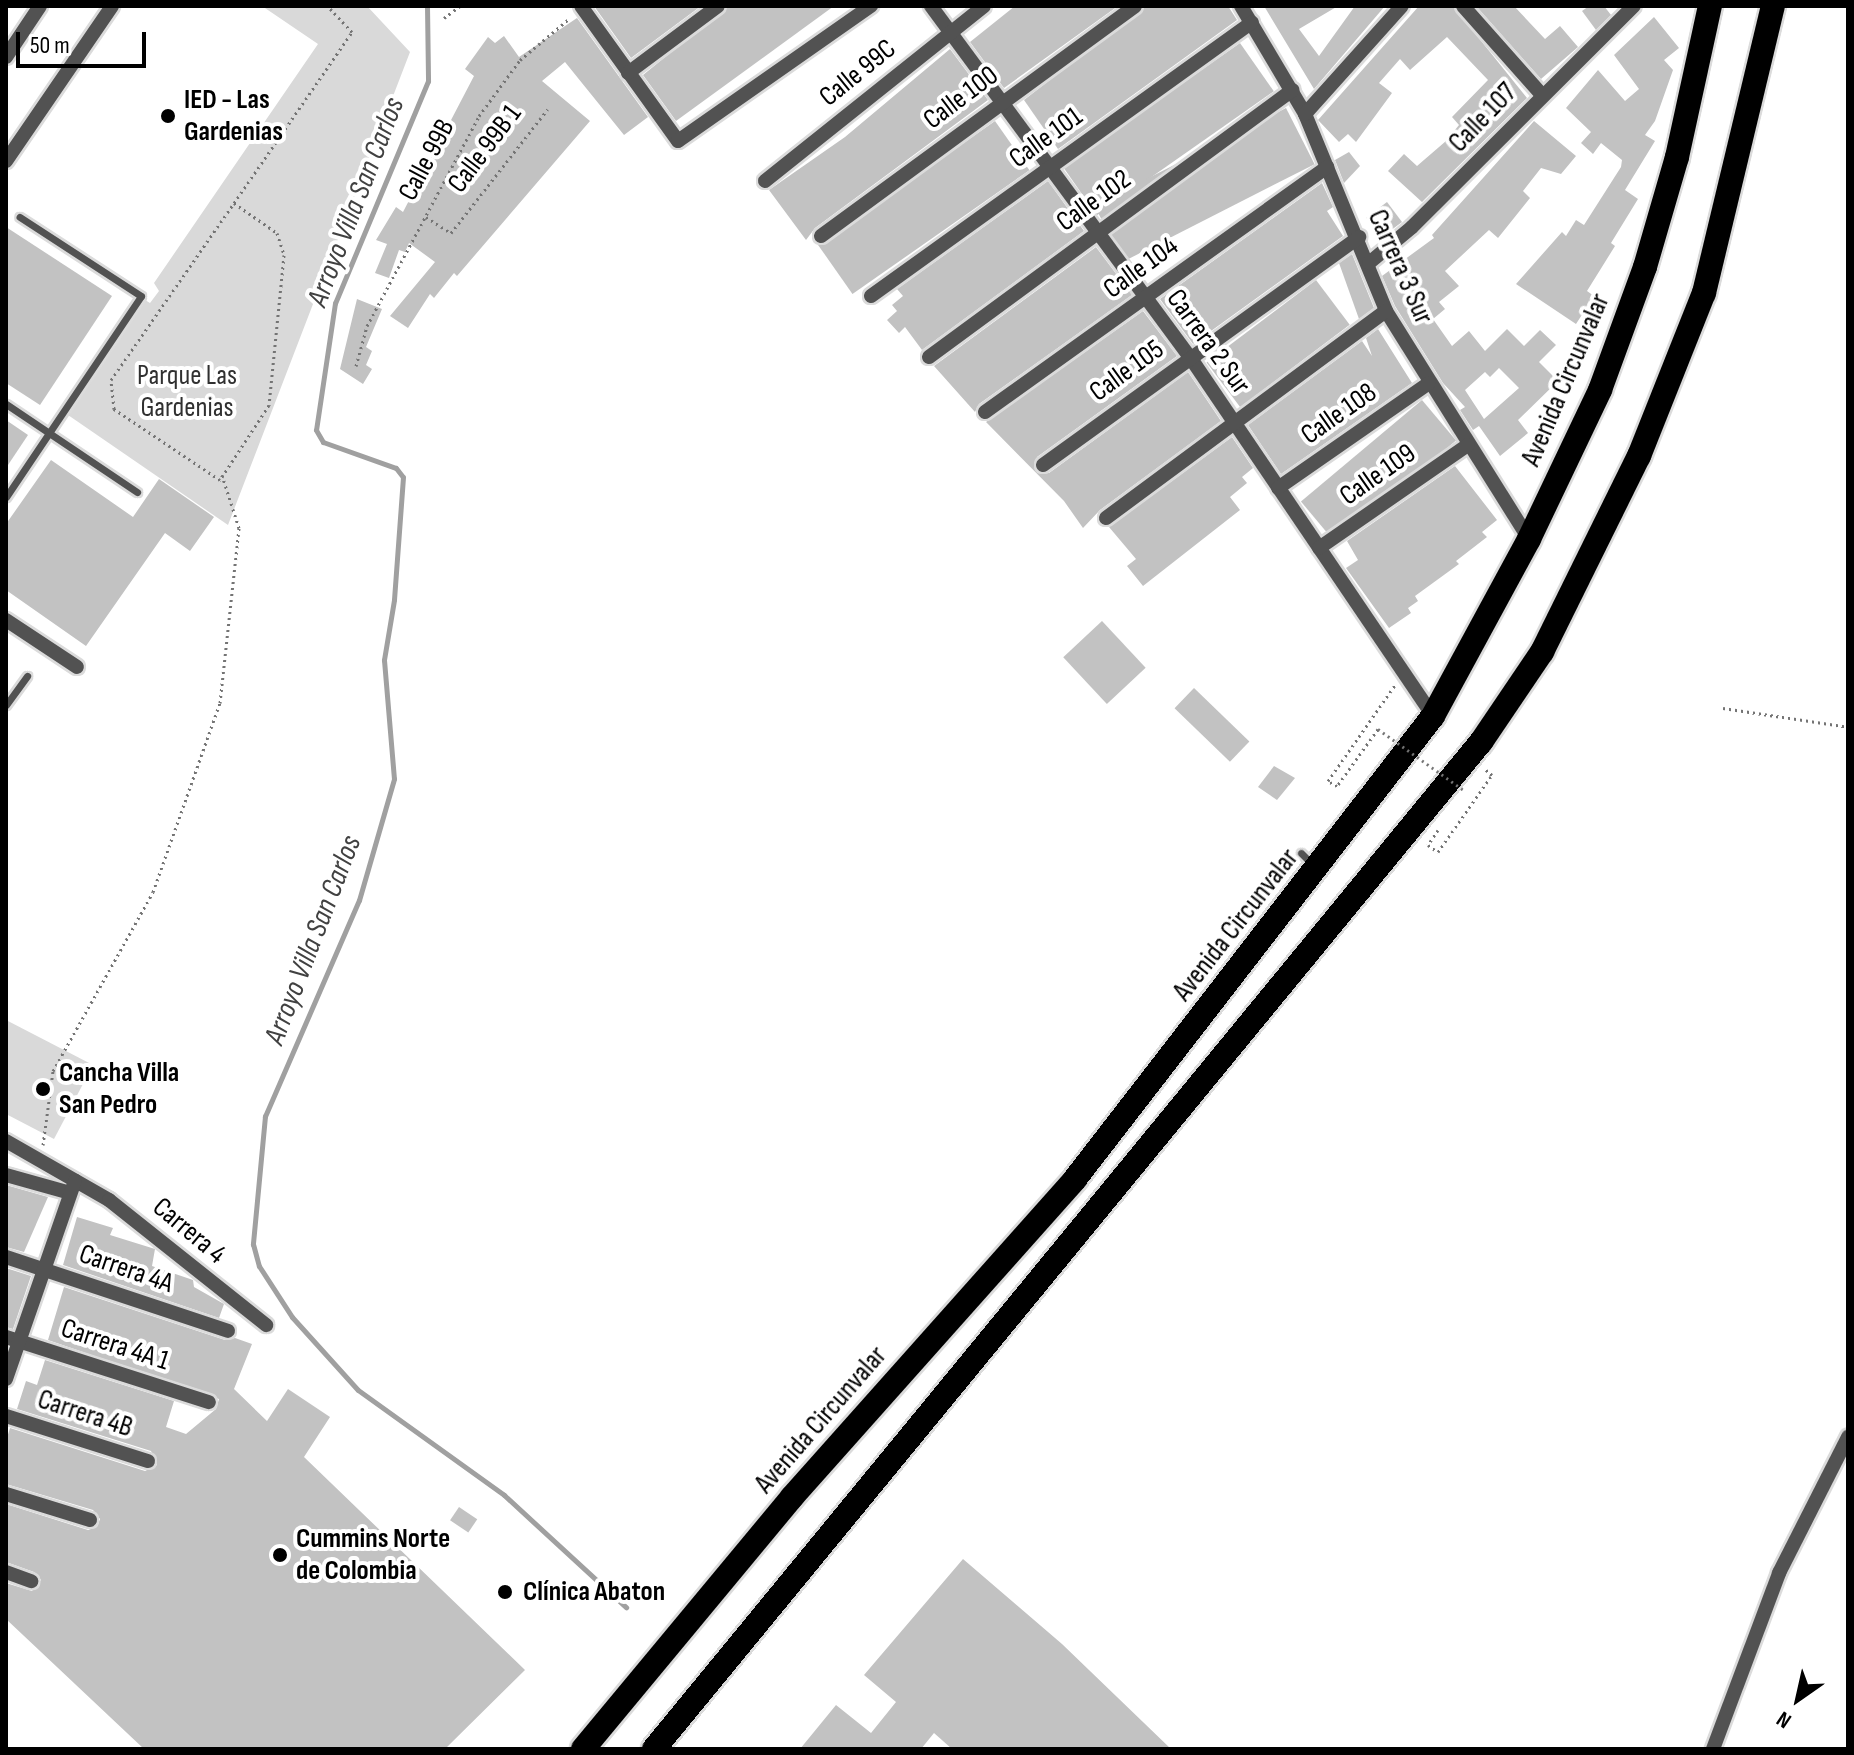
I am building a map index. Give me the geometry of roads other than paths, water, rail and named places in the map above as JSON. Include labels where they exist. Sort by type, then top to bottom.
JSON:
[{"type":"highway","name":"Avenida Circunvalar","points":[[583,1749],[792,1497],[1075,1179],[1309,861],[1433,716],[1529,539],[1600,390],[1645,267],[1677,157],[1710,6]]},
{"type":"highway","points":[[654,1749],[1470,757],[1542,652],[1639,456],[1704,293],[1773,6]]},
{"type":"street","points":[[6,57],[40,6]]},
{"type":"street","points":[[6,161],[112,6]]},
{"type":"street","points":[[583,7],[628,73],[718,6]]},
{"type":"street","name":"Calle 99C","points":[[628,73],[678,141],[871,6]]},
{"type":"street","name":"Carrera 2 Sur","points":[[931,6],[1190,357],[1433,716]]},
{"type":"street","name":"Calle 99C","points":[[765,181],[984,6]]},
{"type":"street","name":"Calle 100","points":[[821,236],[1002,99],[1135,6]]},
{"type":"street","name":"Carrera 3 Sur","points":[[1241,6],[1305,114],[1359,237],[1386,311],[1529,539]]},
{"type":"street","points":[[1305,114],[1402,6]]},
{"type":"street","points":[[1463,6],[1541,94]]},
{"type":"street","name":"Calle 107","points":[[1369,263],[1412,227],[1627,8]]},
{"type":"street","name":"Calle 101","points":[[871,296],[1252,22]]},
{"type":"street","name":"Calle 102","points":[[929,357],[1096,231],[1293,90]]},
{"type":"street","name":"Calle 104","points":[[985,412],[1327,167]]},
{"type":"street","name":"Calle 105","points":[[1043,465],[1359,237]]},
{"type":"street","points":[[1106,518],[1386,311]]},
{"type":"street","name":"Calle 108","points":[[1278,488],[1429,383]]},
{"type":"street","name":"Calle 109","points":[[1319,548],[1468,445]]},
{"type":"street","points":[[6,620],[77,667]]},
{"type":"street","points":[[6,1141],[45,1164],[73,1187],[43,1269],[12,1339],[6,1379]]},
{"type":"street","name":"Carrera 4","points":[[6,1175],[73,1187],[131,1216],[266,1325]]},
{"type":"street","name":"Carrera 4A","points":[[6,1257],[228,1331]]},
{"type":"street","name":"Carrera 4A 1","points":[[12,1339],[209,1402]]},
{"type":"street","name":"Carrera 4B","points":[[6,1416],[148,1461]]},
{"type":"street","points":[[1713,1749],[1779,1573],[1848,1437]]},
{"type":"street","points":[[6,1494],[90,1520]]},
{"type":"street","points":[[6,1572],[31,1581]]},
{"type":"lane","points":[[6,497],[141,296],[20,217]]},
{"type":"lane","points":[[6,404],[137,492]]},
{"type":"lane","points":[[6,705],[27,676]]},
{"type":"waterway","name":"Arroyo Villa San Carlos","points":[[427,6],[428,81],[335,303],[316,430],[323,442],[396,468],[403,477],[394,600],[384,660],[394,779],[359,900],[265,1116],[253,1244],[259,1266],[292,1317],[358,1390],[504,1495],[626,1607]]},
{"type":"place","name":"IED - Las Gardenias","points":[[168,116]]},
{"type":"place","name":"Cancha Villa San Pedro","points":[[43,1089]]},
{"type":"place","name":"Cummins Norte de Colombia","points":[[280,1555]]},
{"type":"place","name":"Clínica Abaton","points":[[505,1592]]},
{"type":"park label","name":"Parque Las Gardenias","points":[[187,392]]}]
